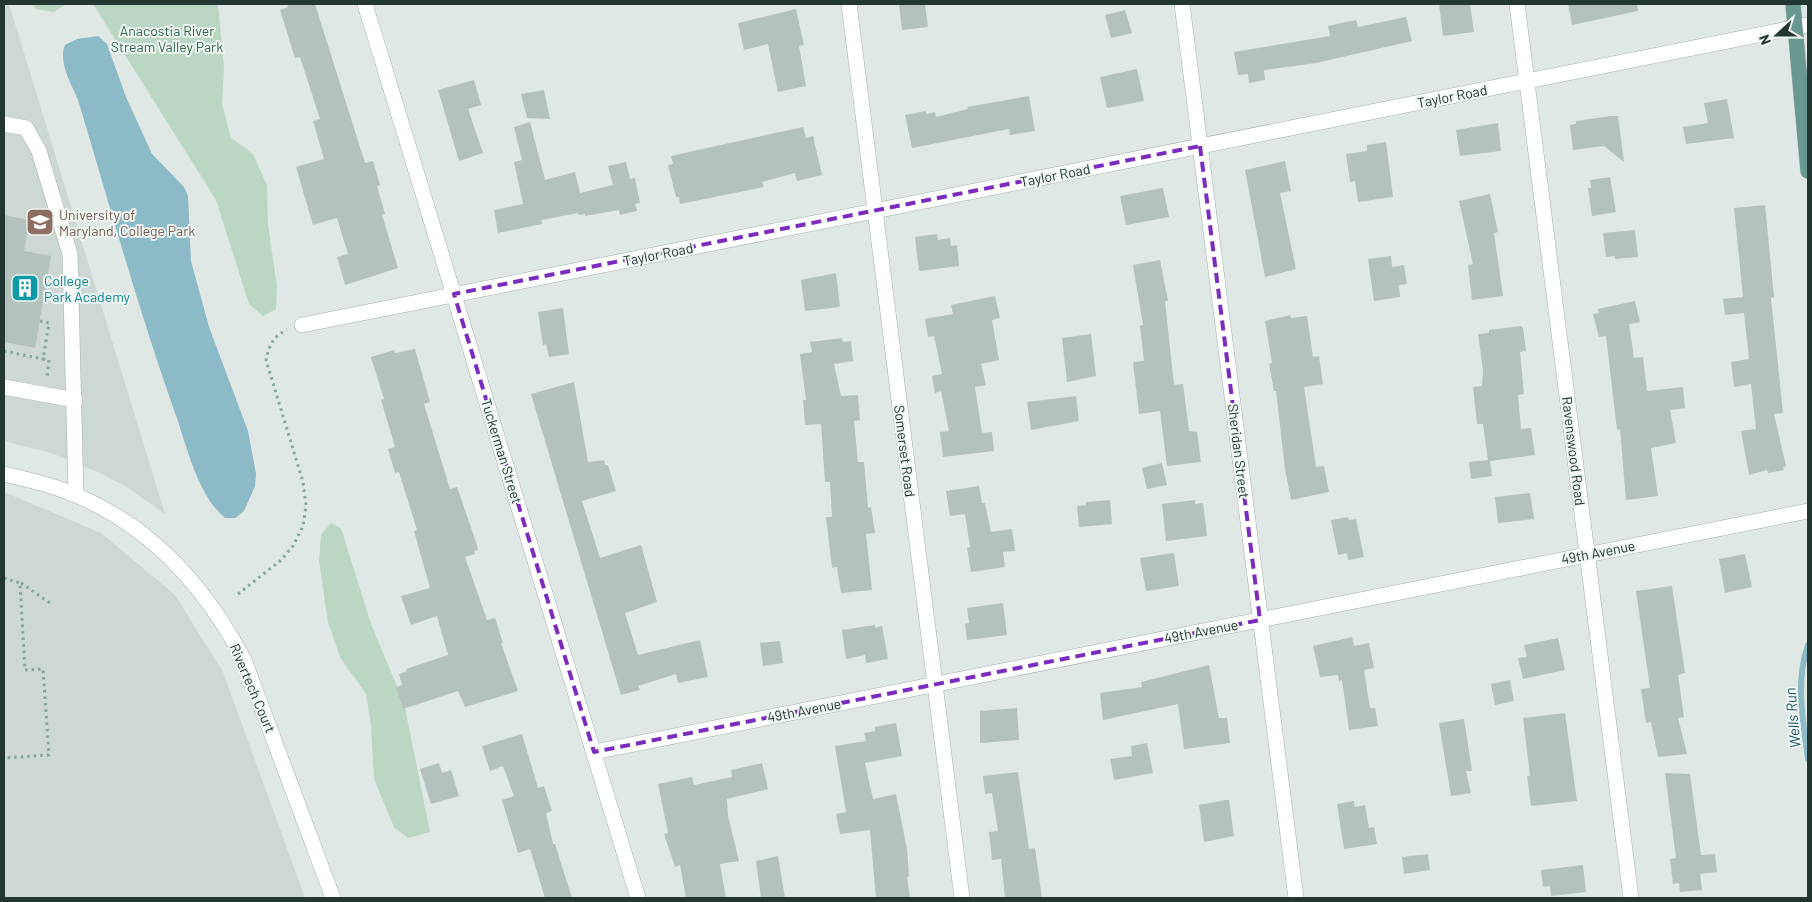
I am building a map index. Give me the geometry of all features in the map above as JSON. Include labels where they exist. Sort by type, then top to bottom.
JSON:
[{"type":"main road","points":[[1793,4],[1802,27],[1808,172]]},
{"type":"street","name":"Tuckerman Street","points":[[365,4],[638,898]]},
{"type":"street","name":"Somerset Road","points":[[848,4],[962,898]]},
{"type":"street","name":"Sheridan Street","points":[[1182,4],[1296,898]]},
{"type":"street","name":"Ravenswood Road","points":[[1517,4],[1631,898]]},
{"type":"street","name":"Taylor Road","points":[[302,325],[1802,27]]},
{"type":"street","points":[[4,124],[26,128],[39,151],[70,254],[76,495]]},
{"type":"street","points":[[4,387],[75,400]]},
{"type":"street","name":"Rivertech Court","points":[[4,474],[39,482],[76,495],[122,520],[162,550],[196,584],[226,626],[244,660],[333,898]]},
{"type":"street","name":"49th Avenue","points":[[594,752],[1808,511]]},
{"type":"path","points":[[238,594],[280,561],[293,546],[303,526],[306,506],[303,482],[266,360],[268,348],[274,338],[302,325]]},
{"type":"path","points":[[4,350],[43,359]]},
{"type":"path","points":[[4,578],[20,583],[54,605]]},
{"type":"path","points":[[4,758],[49,755],[43,669],[25,670],[20,583]]},
{"type":"highlighted area","points":[[1200,146],[1260,620],[594,752],[454,294]]},
{"type":"shaded area","name":"University of Maryland, College Park","points":[[4,4],[9,4],[165,514],[127,487],[98,472],[51,453],[4,441]]},
{"type":"shaded area","points":[[4,492],[101,533],[175,595],[223,672],[305,898],[4,898]]},
{"type":"green space","points":[[33,4],[66,4],[54,12],[36,9]]},
{"type":"green space","name":"Anacostia River Stream Valley Park","points":[[93,4],[218,4],[224,68],[222,104],[231,138],[253,154],[267,185],[268,225],[277,286],[276,309],[263,316],[249,304],[216,200]]},
{"type":"green space","points":[[331,523],[341,528],[371,624],[404,703],[430,832],[408,838],[394,827],[374,779],[371,725],[366,694],[340,657],[328,622],[319,561],[321,535]]},
{"type":"water","points":[[98,36],[107,44],[126,97],[152,154],[184,187],[188,196],[191,261],[209,327],[248,431],[256,474],[255,486],[244,511],[235,518],[225,518],[215,508],[207,496],[194,468],[136,294],[78,100],[64,65],[63,52],[65,45],[77,39]]},
{"type":"building","points":[[287,4],[315,4],[365,163],[373,161],[380,185],[377,186],[385,214],[382,215],[398,268],[345,285],[337,257],[348,254],[337,218],[313,225],[296,167],[324,159],[313,121],[320,119],[300,57],[295,58],[280,10],[288,7]]},
{"type":"building","points":[[899,4],[925,4],[928,27],[902,30]]},
{"type":"building","points":[[1439,4],[1470,4],[1474,32],[1443,36]]},
{"type":"building","points":[[1568,4],[1637,4],[1638,11],[1572,25]]},
{"type":"building","points":[[796,9],[804,45],[799,46],[806,86],[778,92],[768,44],[744,50],[738,23]]},
{"type":"building","points":[[1125,10],[1132,33],[1111,38],[1105,15]]},
{"type":"building","points":[[1406,17],[1412,41],[1316,63],[1264,70],[1265,80],[1249,83],[1248,74],[1238,75],[1234,52],[1330,36],[1328,26],[1356,20],[1358,27]]},
{"type":"building","points":[[1137,69],[1144,101],[1107,108],[1100,77]]},
{"type":"building","points":[[474,80],[481,105],[468,109],[483,153],[459,161],[438,90]]},
{"type":"building","points":[[544,90],[550,119],[527,118],[521,94]]},
{"type":"building","points":[[1029,96],[1035,131],[1010,135],[1009,129],[912,148],[905,115],[926,111],[926,114],[935,112],[936,117],[968,109],[967,107]]},
{"type":"building","points":[[1727,99],[1734,138],[1686,144],[1683,127],[1708,123],[1704,103]]},
{"type":"building","points":[[1618,116],[1624,162],[1604,146],[1573,150],[1570,125],[1576,124],[1576,121]]},
{"type":"building","points":[[530,122],[545,180],[575,172],[580,193],[613,185],[608,166],[626,162],[630,179],[635,178],[640,203],[635,204],[637,211],[620,215],[619,210],[585,216],[585,214],[579,215],[578,213],[541,220],[542,224],[498,233],[494,210],[523,204],[514,162],[522,160],[514,127]]},
{"type":"building","points":[[1498,123],[1501,151],[1460,156],[1456,130]]},
{"type":"building","points":[[803,127],[806,138],[813,136],[822,175],[797,181],[795,173],[762,182],[764,187],[680,204],[679,197],[676,197],[668,165],[673,164],[671,156]]},
{"type":"building","points":[[1386,142],[1393,197],[1358,202],[1355,181],[1350,182],[1346,154],[1367,151],[1367,145]]},
{"type":"building","points":[[1285,161],[1291,191],[1280,193],[1296,269],[1265,277],[1245,170]]},
{"type":"building","points":[[1610,177],[1616,212],[1592,216],[1588,188],[1591,188],[1590,180]]},
{"type":"building","points":[[1163,188],[1169,217],[1126,225],[1120,196]]},
{"type":"building","points":[[1490,194],[1498,232],[1494,233],[1503,296],[1472,300],[1468,265],[1473,264],[1459,201]]},
{"type":"building","points":[[1765,205],[1774,297],[1771,298],[1783,413],[1774,414],[1786,466],[1783,467],[1784,470],[1768,473],[1767,470],[1749,475],[1741,431],[1756,429],[1751,384],[1734,387],[1731,362],[1749,359],[1744,313],[1725,315],[1723,299],[1743,297],[1734,208]]},
{"type":"building","name":"College Park Academy","points":[[4,215],[29,220],[24,251],[51,256],[35,348],[4,342]]},
{"type":"building","points":[[1635,230],[1638,257],[1615,259],[1615,256],[1606,257],[1603,233]]},
{"type":"building","points":[[937,234],[938,240],[950,238],[951,246],[957,245],[959,266],[919,271],[915,237]]},
{"type":"building","points":[[1391,256],[1392,267],[1404,265],[1407,284],[1399,285],[1400,297],[1374,301],[1368,259]]},
{"type":"building","points":[[1160,260],[1168,301],[1165,301],[1174,385],[1183,384],[1189,431],[1197,432],[1201,462],[1167,466],[1160,411],[1139,414],[1133,362],[1144,361],[1140,326],[1143,325],[1133,265]]},
{"type":"building","points":[[836,273],[840,307],[805,311],[801,280]]},
{"type":"building","points":[[995,296],[1000,318],[992,320],[999,360],[981,364],[986,385],[975,387],[982,433],[992,432],[994,451],[943,457],[940,432],[949,431],[941,391],[935,393],[932,376],[942,374],[934,336],[928,337],[925,319],[953,314],[951,305]]},
{"type":"building","points":[[1635,301],[1640,322],[1629,324],[1634,358],[1643,357],[1647,391],[1683,387],[1685,408],[1670,410],[1676,443],[1651,448],[1658,496],[1626,500],[1620,429],[1617,430],[1606,336],[1599,337],[1593,314],[1599,313],[1598,309]]},
{"type":"building","points":[[563,308],[569,354],[549,357],[546,344],[543,345],[538,312]]},
{"type":"building","points":[[1290,315],[1291,318],[1307,316],[1313,357],[1319,356],[1323,384],[1304,387],[1316,467],[1324,466],[1329,492],[1291,500],[1285,469],[1276,391],[1274,391],[1269,364],[1272,363],[1265,321]]},
{"type":"building","points":[[1521,326],[1523,328],[1526,351],[1520,352],[1524,394],[1518,395],[1521,429],[1531,428],[1535,455],[1490,461],[1492,476],[1471,479],[1469,462],[1488,460],[1483,424],[1477,424],[1473,387],[1482,386],[1483,370],[1478,334],[1489,333],[1489,330]]},
{"type":"building","points":[[1091,334],[1096,376],[1067,382],[1062,338]]},
{"type":"building","points":[[842,338],[843,342],[851,341],[853,361],[834,364],[841,396],[858,395],[860,420],[854,421],[858,462],[864,462],[868,508],[871,507],[875,533],[866,534],[872,590],[841,593],[837,567],[832,568],[826,517],[832,517],[830,482],[825,482],[821,424],[805,425],[803,400],[806,400],[800,354],[812,352],[810,342]]},
{"type":"building","points":[[415,349],[430,402],[424,404],[450,489],[457,487],[478,550],[474,551],[475,554],[465,557],[487,620],[495,618],[503,643],[501,643],[518,691],[465,707],[458,691],[403,709],[396,687],[402,685],[399,674],[407,671],[406,669],[448,655],[437,616],[411,625],[401,596],[430,588],[414,531],[417,530],[399,472],[395,473],[388,449],[395,447],[381,400],[384,399],[371,357],[394,350],[395,353]]},
{"type":"building","points":[[574,382],[588,462],[604,460],[605,465],[608,465],[616,491],[582,501],[600,558],[641,545],[657,602],[625,613],[638,655],[700,640],[708,677],[678,683],[676,674],[638,686],[640,690],[621,695],[531,394]]},
{"type":"building","points":[[1076,396],[1079,421],[1031,430],[1027,402]]},
{"type":"building","points":[[1162,463],[1167,485],[1147,489],[1142,468]]},
{"type":"building","points":[[979,486],[982,503],[985,503],[991,532],[1012,529],[1015,551],[1003,552],[1005,567],[971,572],[967,548],[970,547],[965,514],[950,516],[946,491]]},
{"type":"building","points":[[1530,493],[1534,519],[1498,523],[1495,497]]},
{"type":"building","points":[[1110,500],[1112,524],[1079,527],[1077,506],[1086,505],[1086,502]]},
{"type":"building","points":[[1195,500],[1195,504],[1203,503],[1207,536],[1166,541],[1162,504]]},
{"type":"building","points":[[1348,517],[1349,520],[1356,519],[1364,557],[1348,560],[1347,553],[1338,555],[1331,520]]},
{"type":"building","points":[[1174,553],[1179,586],[1146,591],[1140,558]]},
{"type":"building","points":[[1745,554],[1752,587],[1725,593],[1719,559]]},
{"type":"building","points":[[1672,586],[1685,673],[1678,675],[1684,717],[1678,718],[1687,754],[1658,757],[1651,722],[1646,723],[1641,689],[1650,688],[1636,591]]},
{"type":"building","points":[[1003,603],[1007,635],[967,640],[965,624],[969,623],[967,608]]},
{"type":"building","points":[[875,625],[875,628],[882,626],[888,659],[866,663],[865,655],[846,659],[842,630]]},
{"type":"building","points":[[1352,637],[1354,646],[1369,643],[1374,668],[1364,670],[1370,708],[1375,708],[1378,726],[1349,730],[1342,680],[1339,681],[1338,675],[1320,677],[1313,646]]},
{"type":"building","points":[[1558,638],[1565,670],[1523,679],[1518,658],[1527,657],[1524,645]]},
{"type":"building","points":[[780,641],[783,663],[763,666],[760,643]]},
{"type":"building","points":[[1209,665],[1219,718],[1227,718],[1230,743],[1184,749],[1178,704],[1103,720],[1100,693],[1142,687],[1141,682]]},
{"type":"building","points":[[1510,680],[1514,701],[1495,705],[1491,684]]},
{"type":"building","points":[[1017,708],[1019,740],[980,743],[980,711]]},
{"type":"building","points":[[1565,713],[1577,801],[1531,806],[1527,776],[1530,776],[1523,718]]},
{"type":"building","points":[[1464,719],[1472,771],[1466,771],[1471,793],[1451,796],[1439,723]]},
{"type":"building","points":[[896,723],[902,756],[865,763],[873,799],[896,794],[907,849],[909,876],[907,877],[910,898],[876,898],[870,830],[840,834],[836,814],[846,812],[835,746],[866,741],[864,733],[875,731],[875,727]]},
{"type":"building","points":[[522,734],[538,788],[544,786],[552,811],[546,813],[553,844],[555,844],[572,898],[545,898],[530,849],[518,853],[502,800],[514,796],[503,766],[490,771],[482,746]]},
{"type":"building","points":[[1147,743],[1153,773],[1114,780],[1110,759],[1132,756],[1131,746]]},
{"type":"building","points":[[439,763],[442,773],[451,770],[459,796],[431,804],[420,769]]},
{"type":"building","points":[[762,763],[768,789],[727,799],[728,816],[739,861],[720,864],[726,898],[686,898],[680,865],[675,867],[664,834],[668,833],[658,784],[692,777],[694,785],[732,777],[731,770]]},
{"type":"building","points":[[1018,772],[1029,849],[1035,848],[1042,898],[1005,898],[1001,859],[992,860],[989,832],[998,831],[992,793],[985,794],[983,776]]},
{"type":"building","points":[[1665,773],[1690,774],[1701,855],[1715,854],[1717,872],[1700,874],[1702,890],[1680,892],[1679,883],[1673,884],[1670,859],[1676,858]]},
{"type":"building","points":[[1229,800],[1234,836],[1204,842],[1199,805]]},
{"type":"building","points":[[1354,801],[1355,807],[1365,805],[1369,828],[1374,827],[1377,844],[1344,849],[1337,804]]},
{"type":"building","points":[[1428,854],[1430,870],[1404,874],[1402,857]]},
{"type":"building","points":[[778,856],[785,898],[761,898],[756,861]]},
{"type":"building","points":[[1583,865],[1586,892],[1551,896],[1550,886],[1543,887],[1541,870]]},
{"type":"waterway","name":"Wells Run","points":[[1808,645],[1804,659],[1801,687],[1802,716],[1808,759]]},
{"type":"place","name":"University of Maryland, College Park","points":[[40,222]]},
{"type":"place","name":"College Park Academy","points":[[25,288]]}]
